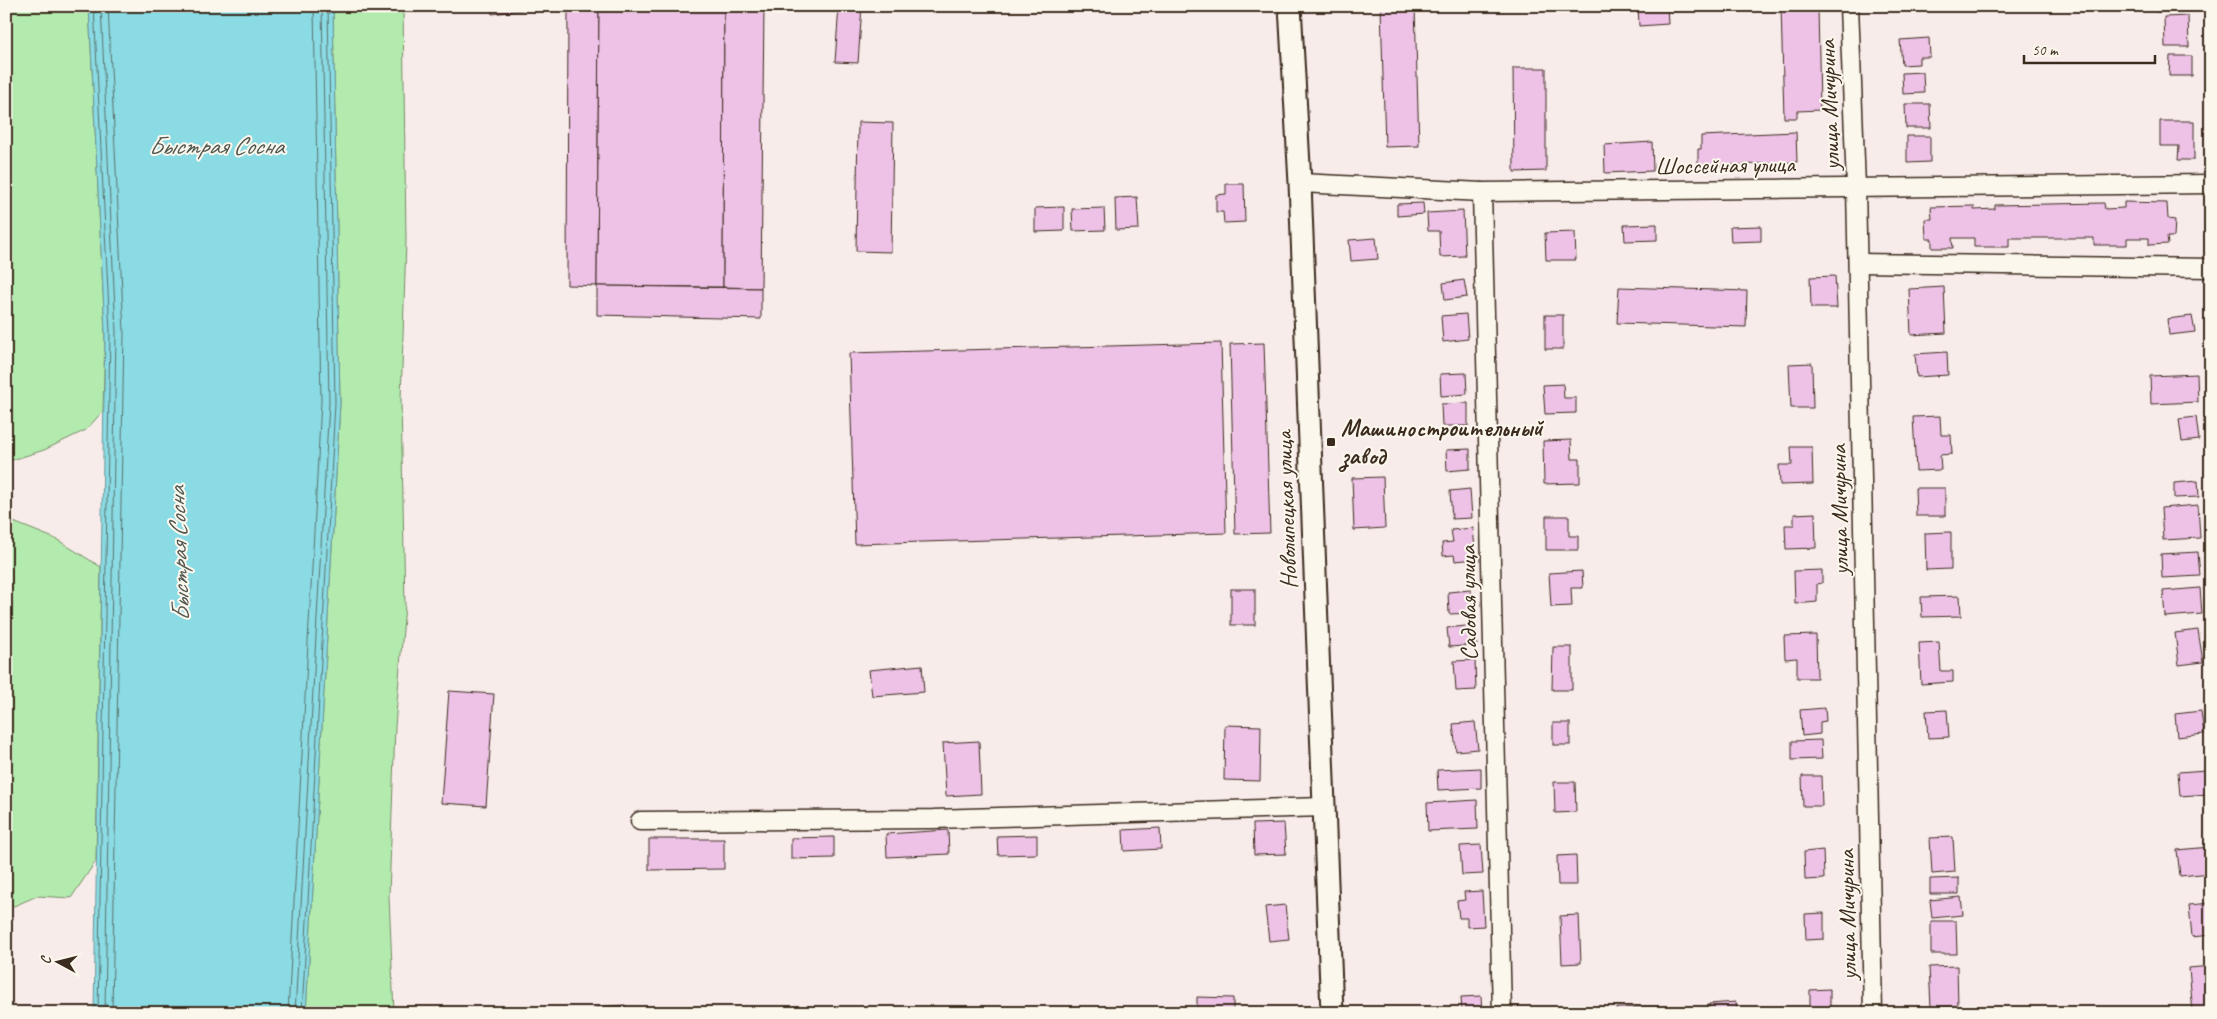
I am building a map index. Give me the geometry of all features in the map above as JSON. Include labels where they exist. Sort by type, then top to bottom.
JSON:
[{"type":"street","name":"Новолипецкая улица","points":[[1290,6],[1300,183],[1332,1013]]},
{"type":"street","name":"улица Мичурина","points":[[1849,6],[1858,263],[1873,1013]]},
{"type":"street","name":"Шоссейная улица","points":[[1300,183],[1482,192],[2211,184]]},
{"type":"street","name":"Садовая улица","points":[[1482,192],[1502,1013]]},
{"type":"street","points":[[1858,263],[2211,268]]},
{"type":"street","points":[[640,820],[933,819],[1324,807]]},
{"type":"green space","points":[[6,6],[89,6],[105,332],[103,411],[86,430],[44,450],[6,462]]},
{"type":"green space","points":[[333,6],[403,6],[406,240],[401,400],[405,605],[395,727],[389,896],[394,1013],[306,1013],[340,403]]},
{"type":"green space","points":[[6,519],[56,539],[101,567],[96,861],[71,898],[37,896],[14,906],[6,904]]},
{"type":"water","name":"Быстрая Сосна","points":[[89,6],[333,6],[340,403],[306,1013],[94,1013],[105,332]]},
{"type":"building","points":[[491,6],[529,6],[529,9],[492,14]]},
{"type":"building","points":[[568,6],[599,6],[597,286],[567,285]]},
{"type":"building","points":[[599,6],[724,6],[723,287],[597,286]]},
{"type":"building","points":[[724,6],[764,6],[761,288],[723,287]]},
{"type":"building","points":[[839,6],[862,6],[858,63],[835,62]]},
{"type":"building","points":[[1381,6],[1415,6],[1419,146],[1385,147]]},
{"type":"building","points":[[1638,6],[1667,6],[1668,24],[1639,26]]},
{"type":"building","points":[[1781,6],[1818,6],[1820,110],[1797,111],[1797,118],[1784,118]]},
{"type":"building","points":[[2156,6],[2188,6],[2188,11],[2156,12]]},
{"type":"building","points":[[2188,16],[2189,47],[2165,47],[2164,17]]},
{"type":"building","points":[[1929,38],[1930,57],[1919,57],[1919,64],[1902,65],[1900,40]]},
{"type":"building","points":[[2170,56],[2192,56],[2192,76],[2169,76]]},
{"type":"building","points":[[1513,68],[1546,68],[1546,171],[1514,172]]},
{"type":"building","points":[[1923,72],[1924,93],[1903,94],[1902,73]]},
{"type":"building","points":[[1905,104],[1930,104],[1931,128],[1906,128]]},
{"type":"building","points":[[2160,121],[2194,121],[2194,160],[2178,160],[2179,146],[2160,146]]},
{"type":"building","points":[[858,122],[893,123],[891,252],[856,251]]},
{"type":"building","points":[[1796,132],[1797,162],[1698,167],[1698,149],[1701,149],[1701,136]]},
{"type":"building","points":[[1907,136],[1930,136],[1930,162],[1907,163]]},
{"type":"building","points":[[1652,142],[1653,171],[1605,173],[1604,145]]},
{"type":"building","points":[[1226,184],[1244,184],[1245,222],[1224,223],[1223,212],[1216,212],[1216,195],[1226,194]]},
{"type":"building","points":[[1137,197],[1139,229],[1116,230],[1115,198]]},
{"type":"building","points":[[2124,202],[2167,203],[2168,219],[2175,220],[2174,237],[2167,237],[2168,244],[2149,245],[2149,238],[2127,238],[2127,245],[2094,245],[2094,238],[2009,238],[2009,247],[1974,247],[1974,238],[1952,238],[1953,248],[1932,248],[1932,239],[1926,239],[1925,219],[1932,219],[1931,207],[1974,206],[1974,210],[1995,209],[1995,205],[2104,203],[2105,209],[2124,208]]},
{"type":"building","points":[[1423,203],[1424,214],[1397,216],[1397,204]]},
{"type":"building","points":[[1064,207],[1064,231],[1035,232],[1035,208]]},
{"type":"building","points":[[1104,208],[1105,230],[1073,231],[1072,209]]},
{"type":"building","points":[[1463,211],[1465,256],[1440,257],[1439,231],[1428,231],[1427,213]]},
{"type":"building","points":[[1657,224],[1657,240],[1625,241],[1624,225]]},
{"type":"building","points":[[1761,226],[1761,241],[1731,242],[1730,227]]},
{"type":"building","points":[[1575,232],[1576,260],[1546,260],[1545,233]]},
{"type":"building","points":[[1376,238],[1378,259],[1351,261],[1349,240]]},
{"type":"building","points":[[1835,276],[1837,308],[1811,308],[1810,277]]},
{"type":"building","points":[[1464,280],[1467,297],[1445,300],[1443,283]]},
{"type":"building","points":[[597,286],[761,288],[761,319],[597,315]]},
{"type":"building","points":[[1619,287],[1747,291],[1746,327],[1617,323]]},
{"type":"building","points":[[1944,287],[1946,333],[1911,335],[1909,289]]},
{"type":"building","points":[[1466,314],[1468,339],[1443,342],[1441,316]]},
{"type":"building","points":[[1545,315],[1563,315],[1563,349],[1545,349]]},
{"type":"building","points":[[2192,316],[2195,332],[2169,335],[2167,319]]},
{"type":"building","points":[[1221,343],[1226,533],[855,544],[849,353]]},
{"type":"building","points":[[1264,343],[1270,533],[1235,534],[1230,344]]},
{"type":"building","points":[[1947,352],[1948,375],[1917,377],[1915,354]]},
{"type":"building","points":[[1812,363],[1813,408],[1791,408],[1789,364]]},
{"type":"building","points":[[1466,373],[1467,394],[1441,396],[1440,374]]},
{"type":"building","points":[[2197,374],[2198,402],[2151,404],[2150,376]]},
{"type":"building","points":[[1563,384],[1564,398],[1576,398],[1576,413],[1545,414],[1543,385]]},
{"type":"building","points":[[1468,403],[1468,426],[1442,426],[1441,404]]},
{"type":"building","points":[[1940,416],[1941,435],[1951,435],[1952,454],[1940,455],[1941,470],[1916,471],[1913,417]]},
{"type":"building","points":[[2196,417],[2199,440],[2182,442],[2179,419]]},
{"type":"building","points":[[1571,440],[1572,459],[1580,459],[1580,483],[1544,484],[1543,441]]},
{"type":"building","points":[[1791,447],[1812,447],[1813,484],[1780,485],[1779,465],[1792,465]]},
{"type":"building","points":[[1470,449],[1470,469],[1447,471],[1446,450]]},
{"type":"building","points":[[1383,477],[1385,528],[1354,530],[1352,478]]},
{"type":"building","points":[[2198,481],[2199,497],[2174,498],[2174,483]]},
{"type":"building","points":[[1915,488],[1945,488],[1945,516],[1916,516]]},
{"type":"building","points":[[1470,489],[1472,518],[1452,519],[1450,491]]},
{"type":"building","points":[[2198,505],[2200,538],[2163,540],[2161,508]]},
{"type":"building","points":[[1815,513],[1816,548],[1786,549],[1785,525],[1794,525],[1794,514]]},
{"type":"building","points":[[1546,516],[1569,516],[1569,536],[1578,536],[1578,550],[1546,550]]},
{"type":"building","points":[[1473,528],[1476,559],[1455,561],[1454,555],[1443,556],[1442,543],[1453,542],[1451,530]]},
{"type":"building","points":[[1951,532],[1951,569],[1926,570],[1925,533]]},
{"type":"building","points":[[2198,552],[2200,576],[2162,578],[2161,554]]},
{"type":"building","points":[[1822,570],[1822,583],[1817,584],[1817,602],[1795,604],[1794,571]]},
{"type":"building","points":[[1582,571],[1583,588],[1571,588],[1572,606],[1551,607],[1549,573]]},
{"type":"building","points":[[2200,588],[2202,614],[2165,617],[2163,591]]},
{"type":"building","points":[[1231,589],[1255,589],[1255,625],[1231,625]]},
{"type":"building","points":[[1471,590],[1473,613],[1449,614],[1448,592]]},
{"type":"building","points":[[1960,596],[1961,616],[1922,617],[1921,597]]},
{"type":"building","points":[[1475,625],[1477,645],[1449,647],[1447,628]]},
{"type":"building","points":[[2198,630],[2203,662],[2179,665],[2175,633]]},
{"type":"building","points":[[1816,635],[1817,678],[1797,678],[1797,658],[1785,659],[1784,636]]},
{"type":"building","points":[[1939,642],[1941,671],[1953,671],[1953,682],[1921,684],[1919,643]]},
{"type":"building","points":[[1553,647],[1572,647],[1572,690],[1552,690]]},
{"type":"building","points":[[1475,660],[1476,690],[1456,691],[1454,661]]},
{"type":"building","points":[[922,665],[924,692],[872,696],[869,670]]},
{"type":"building","points":[[449,691],[494,694],[486,806],[441,803]]},
{"type":"building","points":[[1825,708],[1826,721],[1820,722],[1820,734],[1802,736],[1800,710]]},
{"type":"building","points":[[1947,710],[1949,737],[1928,738],[1926,711]]},
{"type":"building","points":[[2201,711],[2204,734],[2177,737],[2175,714]]},
{"type":"building","points":[[1475,722],[1478,749],[1456,751],[1453,724]]},
{"type":"building","points":[[1553,723],[1570,723],[1570,745],[1553,745]]},
{"type":"building","points":[[1225,725],[1261,726],[1260,781],[1224,780]]},
{"type":"building","points":[[1821,740],[1822,759],[1792,760],[1792,741]]},
{"type":"building","points":[[979,741],[981,794],[946,796],[943,743]]},
{"type":"building","points":[[1481,768],[1481,788],[1438,790],[1437,770]]},
{"type":"building","points":[[2206,770],[2208,794],[2180,796],[2178,772]]},
{"type":"building","points":[[1802,776],[1821,776],[1822,806],[1803,806]]},
{"type":"building","points":[[1554,782],[1575,782],[1576,812],[1555,813]]},
{"type":"building","points":[[1477,800],[1478,829],[1428,831],[1427,803]]},
{"type":"building","points":[[1284,823],[1286,854],[1254,855],[1253,824]]},
{"type":"building","points":[[1160,828],[1161,849],[1124,851],[1123,830]]},
{"type":"building","points":[[948,830],[949,854],[887,857],[886,834]]},
{"type":"building","points":[[1037,835],[1037,854],[998,855],[997,836]]},
{"type":"building","points":[[834,837],[834,858],[791,859],[791,838]]},
{"type":"building","points":[[1953,837],[1955,872],[1932,874],[1930,838]]},
{"type":"building","points":[[649,839],[724,839],[724,869],[649,870]]},
{"type":"building","points":[[1481,845],[1483,874],[1462,875],[1460,846]]},
{"type":"building","points":[[2210,847],[2211,873],[2180,876],[2177,850]]},
{"type":"building","points":[[1823,850],[1824,879],[1805,880],[1804,852]]},
{"type":"building","points":[[1576,855],[1577,885],[1558,885],[1557,856]]},
{"type":"building","points":[[1959,878],[1959,894],[1930,894],[1930,879]]},
{"type":"building","points":[[1482,891],[1484,926],[1467,927],[1467,918],[1459,918],[1457,901],[1465,900],[1464,892]]},
{"type":"building","points":[[1961,897],[1963,915],[1932,918],[1930,900]]},
{"type":"building","points":[[2211,903],[2211,935],[2192,937],[2189,905]]},
{"type":"building","points":[[1285,905],[1289,939],[1269,941],[1265,907]]},
{"type":"building","points":[[1824,913],[1824,939],[1806,940],[1805,914]]},
{"type":"building","points":[[1579,915],[1581,963],[1562,964],[1560,916]]},
{"type":"building","points":[[1931,921],[1956,921],[1957,954],[1931,954]]},
{"type":"building","points":[[1957,966],[1958,1006],[1931,1007],[1929,967]]},
{"type":"building","points":[[2211,966],[2211,1013],[2193,1013],[2189,968]]},
{"type":"building","points":[[1830,989],[1830,1013],[1810,1013],[1810,990]]},
{"type":"building","points":[[1481,996],[1482,1013],[1462,1013],[1461,997]]},
{"type":"building","points":[[1197,997],[1233,998],[1233,1013],[1189,1013],[1189,1010],[1197,1011]]},
{"type":"building","points":[[1736,1002],[1737,1013],[1710,1013],[1709,1004]]},
{"type":"building","points":[[625,1005],[625,1013],[597,1013],[596,1007]]},
{"type":"building","points":[[1685,1006],[1686,1013],[1617,1013],[1617,1008]]},
{"type":"building","points":[[888,1011],[912,1011],[912,1013],[888,1013]]},
{"type":"place","name":"Машиностроительный завод","points":[[1331,442]]}]
